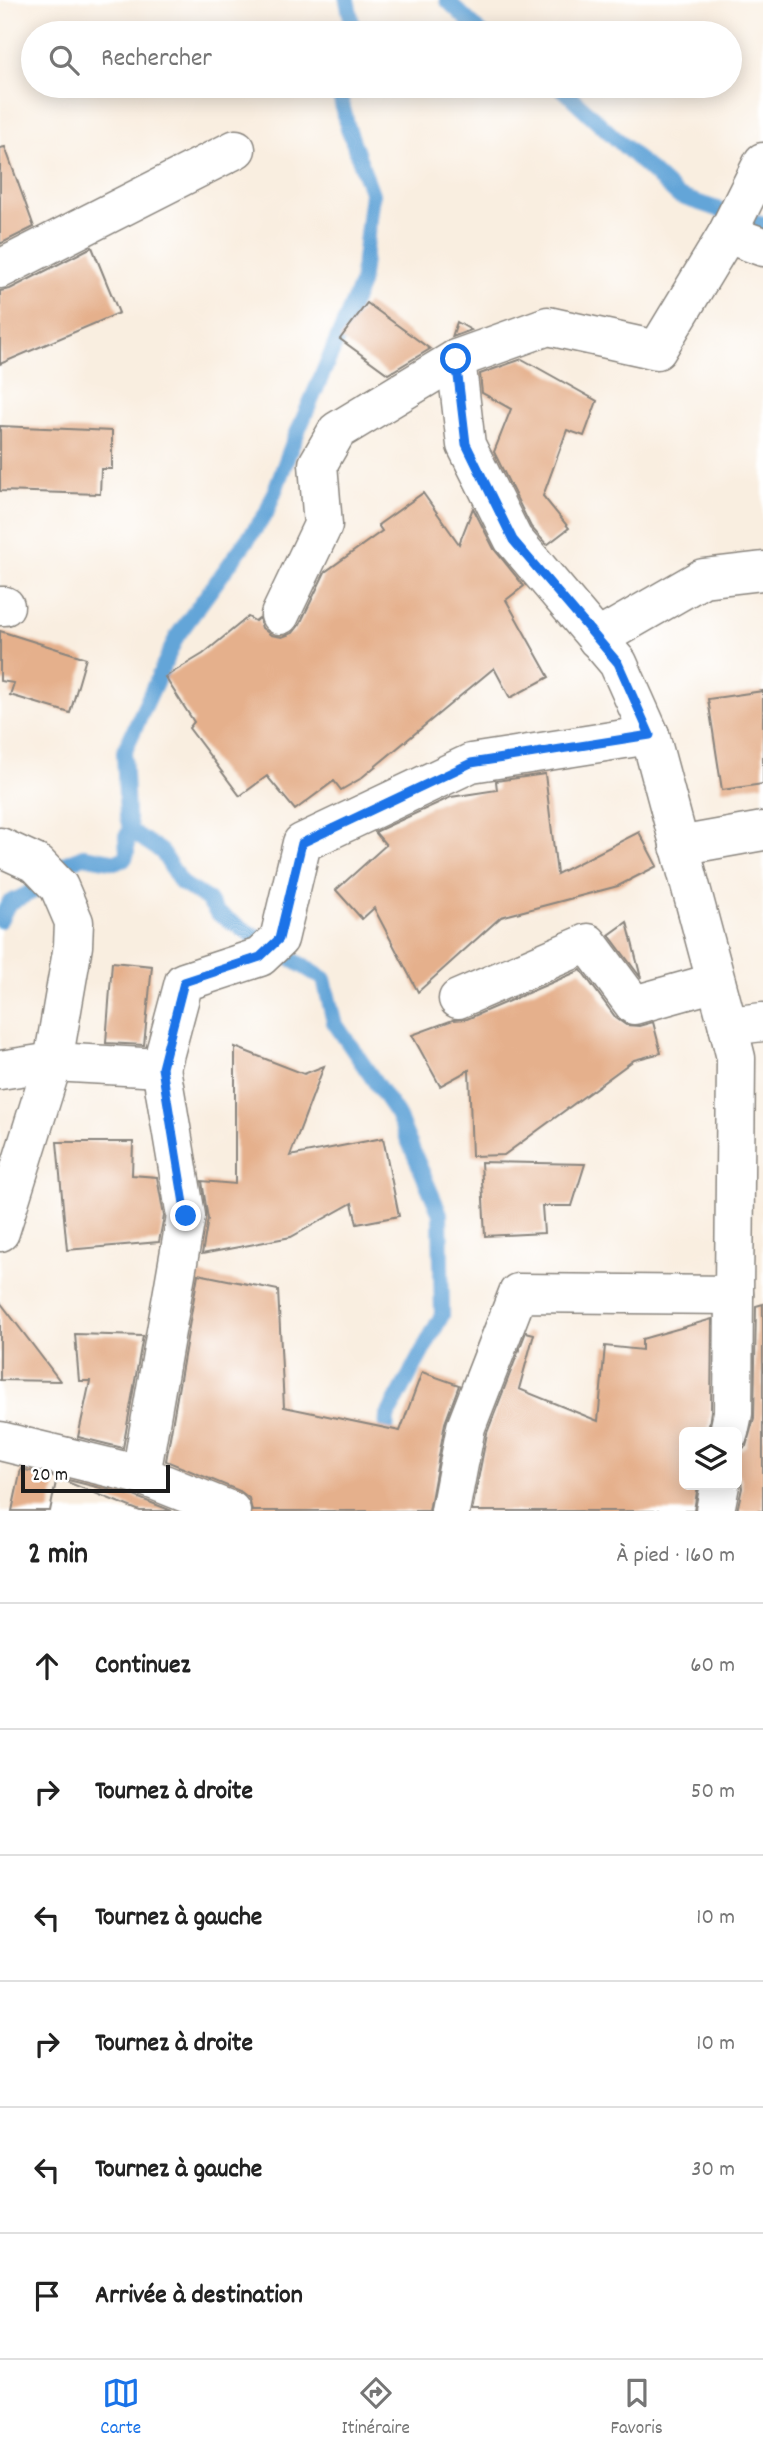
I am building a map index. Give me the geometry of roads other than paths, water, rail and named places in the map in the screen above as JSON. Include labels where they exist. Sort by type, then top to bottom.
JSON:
[{"type":"street","points":[[0,269],[236,149]]},
{"type":"street","points":[[280,615],[323,525],[318,464],[337,431],[456,359],[548,326],[657,351],[733,221],[763,162]]},
{"type":"street","points":[[733,221],[763,247]]},
{"type":"street","points":[[456,359],[466,444],[513,540],[618,663],[650,735],[716,982],[746,1024],[736,1058],[733,1413],[730,1427]]},
{"type":"street","points":[[597,639],[703,578],[763,571]]},
{"type":"street","points":[[141,1475],[186,1216],[162,1068],[184,982],[270,948],[302,843],[471,763],[650,735]]},
{"type":"street","points":[[679,846],[763,831]]},
{"type":"street","points":[[0,847],[48,876],[74,922],[73,946],[54,1062],[0,1232]]},
{"type":"street","points":[[458,999],[588,943],[634,1005],[716,982]]},
{"type":"street","points":[[0,1070],[54,1062],[162,1068]]},
{"type":"street","points":[[450,1511],[466,1427],[518,1293],[734,1295]]},
{"type":"street","points":[[0,1441],[141,1475],[231,1511]]},
{"type":"street","points":[[715,1511],[719,1490]]},
{"type":"waterway","points":[[347,0],[352,21]]},
{"type":"waterway","points":[[447,0],[469,21]]},
{"type":"waterway","points":[[340,98],[348,128],[372,194],[361,284],[292,445],[266,514],[177,636],[124,752],[127,816],[131,831],[162,852],[181,883],[207,899],[217,913],[324,979],[334,1022],[397,1114],[440,1214],[442,1315],[387,1417],[385,1449]]},
{"type":"waterway","points":[[572,98],[678,196],[763,224]]},
{"type":"waterway","points":[[0,920],[9,903],[38,889],[63,865],[83,856],[117,862],[125,858],[126,836],[131,831]]}]
